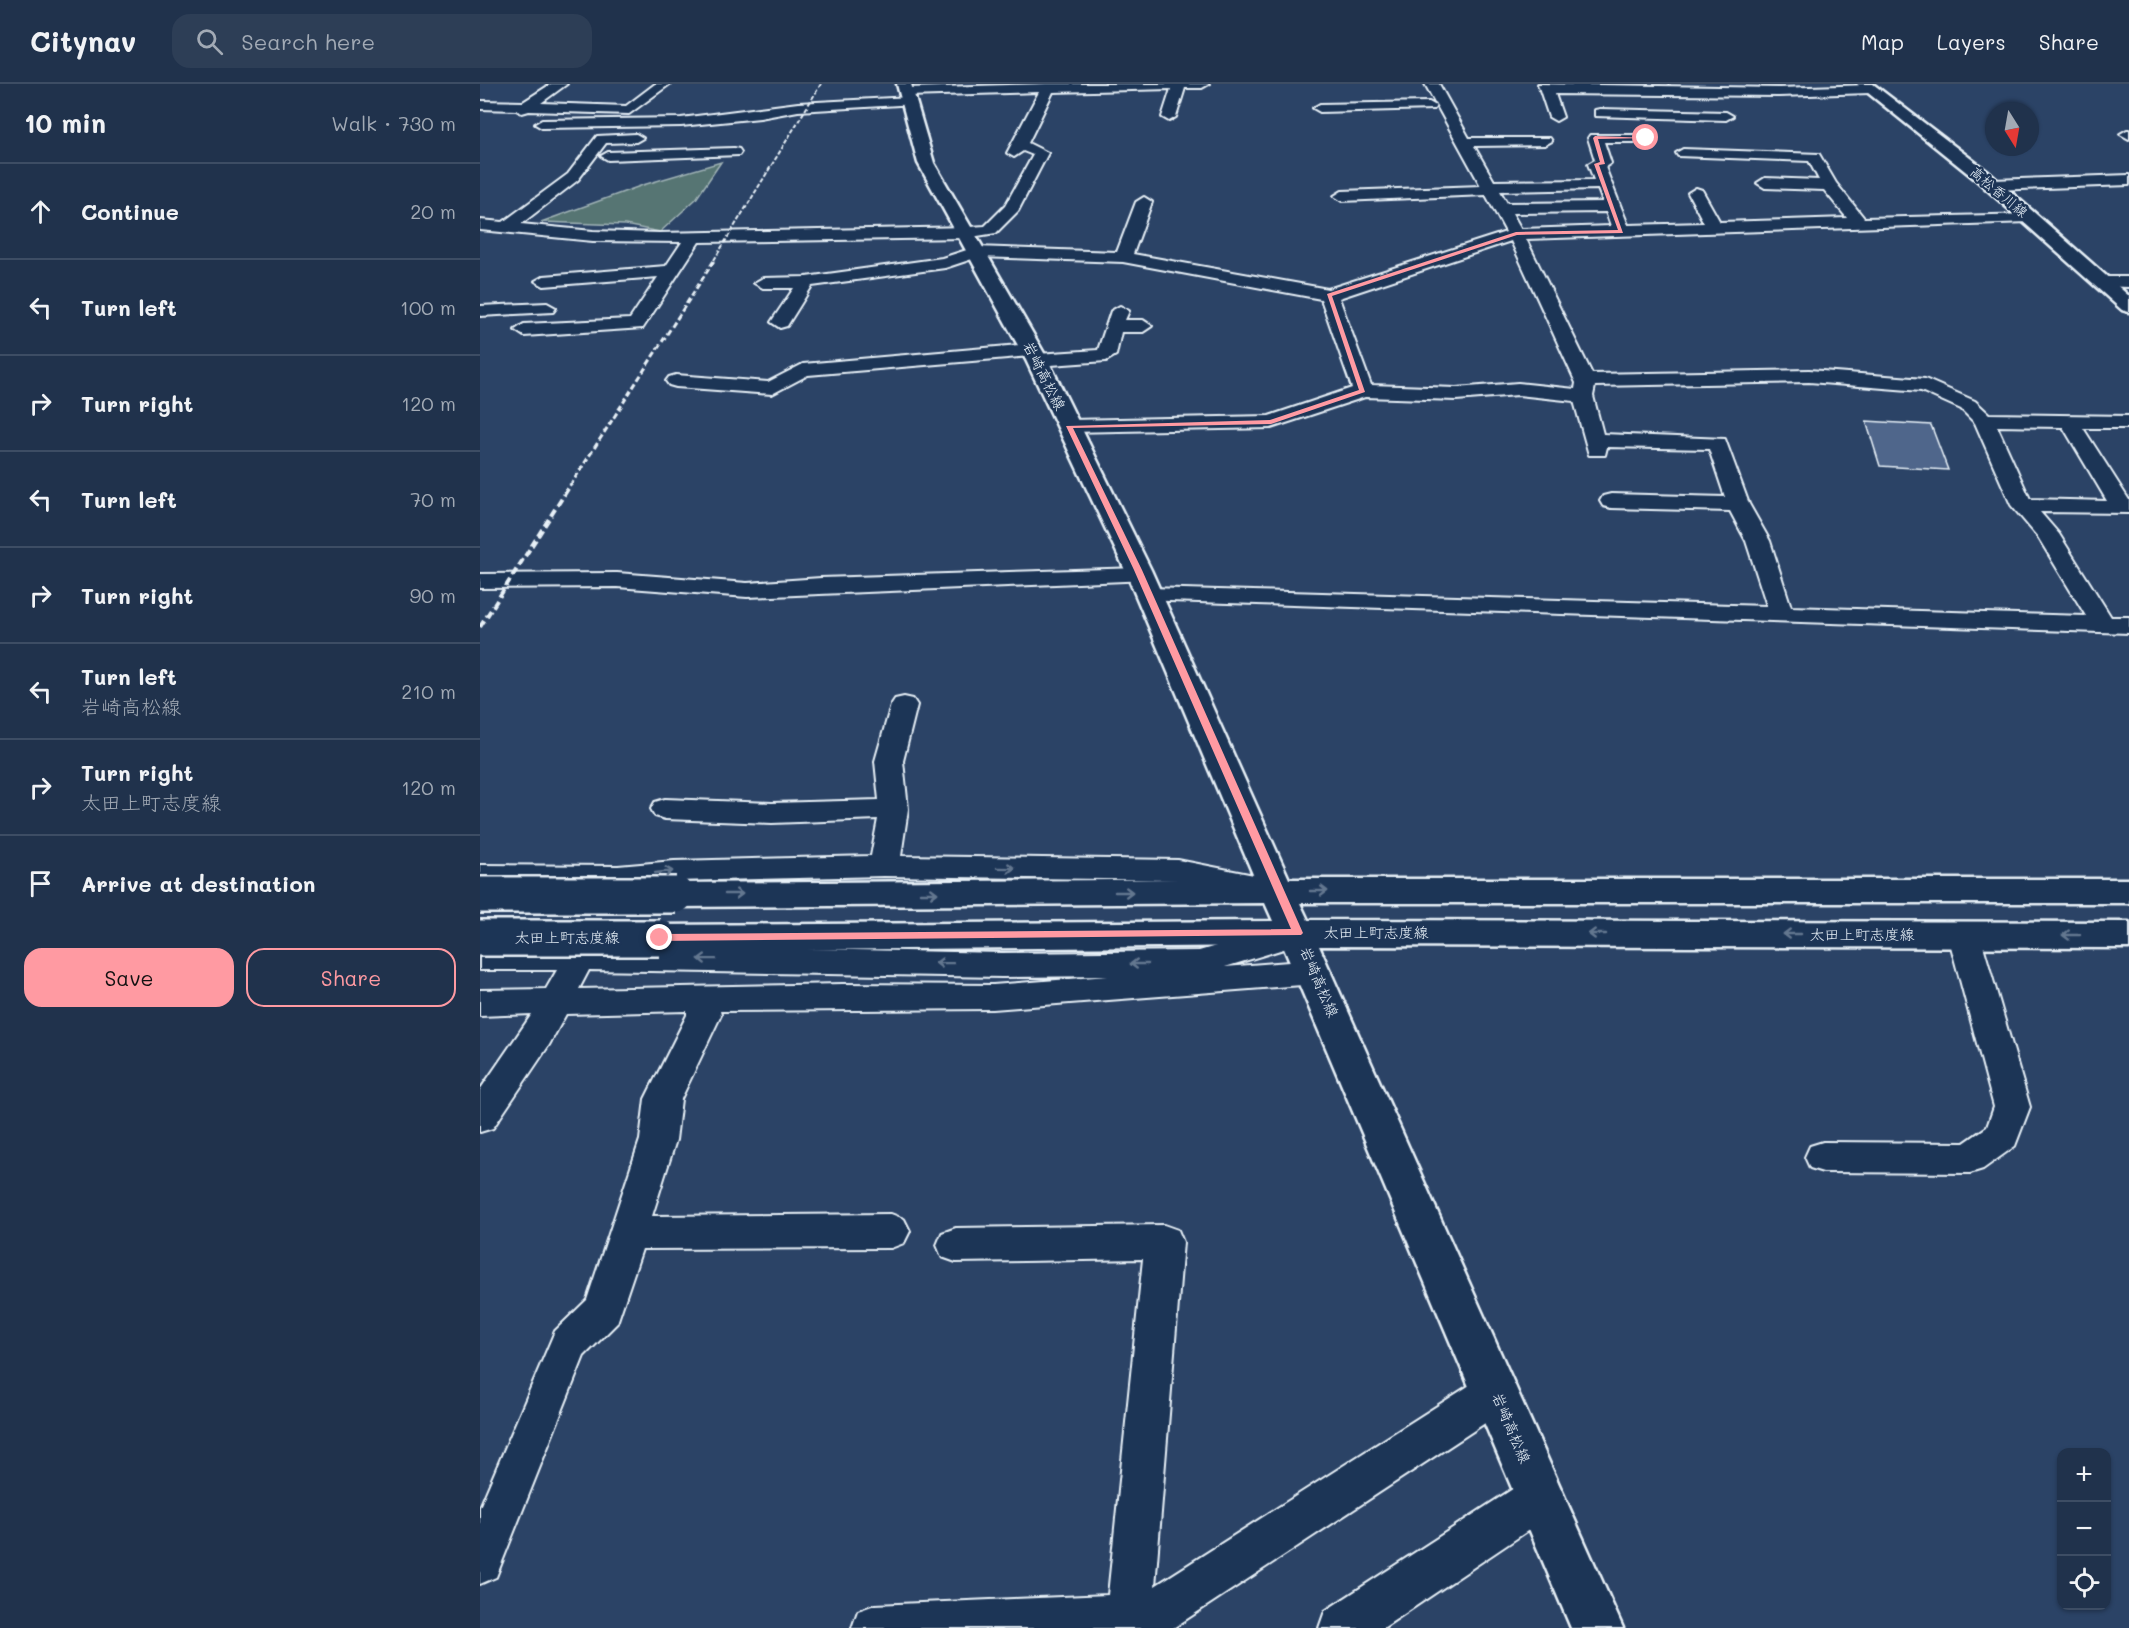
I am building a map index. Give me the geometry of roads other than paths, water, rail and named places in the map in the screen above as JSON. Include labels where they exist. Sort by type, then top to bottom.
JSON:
[{"type":"main road","name":"高松香川線","points":[[1867,86],[1992,185],[2129,306]]},
{"type":"main road","name":"岩崎高松線","points":[[907,92],[920,150],[1034,355],[1144,585],[1315,972],[1541,1496],[1589,1625]]},
{"type":"main road","points":[[480,895],[1279,891],[2129,891]]},
{"type":"main road","name":"太田上町志度線","points":[[480,938],[1298,933],[2129,935]]},
{"type":"street","points":[[630,109],[663,84]]},
{"type":"street","points":[[542,124],[681,122],[760,114],[907,92],[1051,86],[1202,84]]},
{"type":"street","points":[[1432,84],[1516,234],[1584,388],[1596,445],[1718,443],[1738,504],[1758,541],[1781,613]]},
{"type":"street","points":[[1168,108],[1179,85]]},
{"type":"street","points":[[763,284],[806,282],[945,263],[968,239],[990,230],[1012,208],[1041,153],[1018,149],[1039,99],[1051,86]]},
{"type":"street","points":[[1106,103],[1113,86]]},
{"type":"street","points":[[1556,117],[1546,87],[1779,92],[1867,86]]},
{"type":"street","points":[[525,91],[559,90]]},
{"type":"street","points":[[497,120],[508,118],[559,90]]},
{"type":"street","points":[[1652,90],[1662,114]]},
{"type":"street","points":[[1318,92],[1321,115],[1429,106]]},
{"type":"street","points":[[626,94],[649,95]]},
{"type":"street","points":[[480,105],[681,110]]},
{"type":"street","points":[[1600,113],[1726,116]]},
{"type":"street","points":[[508,226],[573,176],[602,139],[687,136]]},
{"type":"street","points":[[1622,232],[1596,164],[1603,164],[1595,138],[1646,138]]},
{"type":"street","points":[[1465,142],[1545,141]]},
{"type":"street","points":[[588,157],[734,152]]},
{"type":"street","points":[[1683,153],[1814,158],[1829,185],[1858,221]]},
{"type":"street","points":[[573,176],[595,176]]},
{"type":"street","points":[[1992,185],[2129,180]]},
{"type":"street","points":[[1765,183],[1829,185]]},
{"type":"street","points":[[1342,196],[1408,191],[1604,184]]},
{"type":"street","points":[[1696,193],[1715,228]]},
{"type":"street","points":[[1123,257],[1143,202]]},
{"type":"street","points":[[1503,208],[1612,207]]},
{"type":"street","points":[[480,225],[593,236],[968,239],[1123,257],[1220,277],[1329,295],[1516,234],[2029,217]]},
{"type":"street","points":[[524,330],[636,324],[693,238]]},
{"type":"street","points":[[544,281],[670,272]]},
{"type":"street","points":[[780,322],[806,282]]},
{"type":"street","points":[[2104,282],[2129,282]]},
{"type":"street","points":[[1329,295],[1363,391]]},
{"type":"street","points":[[480,311],[547,308]]},
{"type":"street","points":[[676,381],[772,388],[803,370],[1034,355],[1106,355],[1117,318],[1143,326]]},
{"type":"street","points":[[1069,426],[1271,422],[1363,391],[1456,394],[1518,389],[1584,388],[1809,376],[1925,385],[1968,405],[1984,420],[2022,505],[2047,534],[2104,625]]},
{"type":"street","points":[[1984,420],[2129,422]]},
{"type":"street","points":[[2022,505],[2123,508],[2069,421]]},
{"type":"street","points":[[1611,501],[1738,504]]},
{"type":"street","points":[[480,581],[617,580],[747,590],[832,584],[1144,585],[1781,613],[2129,625]]},
{"type":"street","points":[[884,866],[894,809],[889,761],[904,705]]},
{"type":"street","points":[[665,809],[772,813],[894,809]]},
{"type":"street","points":[[480,876],[616,882],[674,871],[884,866],[1178,870],[1279,891]]},
{"type":"street","points":[[480,958],[661,958],[1002,965],[1199,963],[1298,933]]},
{"type":"street","points":[[1823,1157],[1970,1158],[2002,1136],[2012,1107],[1964,935]]},
{"type":"street","points":[[480,1118],[557,1002],[573,970]]},
{"type":"street","points":[[480,1003],[993,997],[1315,972]]},
{"type":"street","points":[[480,1561],[569,1344],[603,1310],[658,1140],[663,1099],[704,1015],[701,999]]},
{"type":"street","points":[[628,1233],[891,1231]]},
{"type":"street","points":[[956,1245],[1164,1242],[1129,1619]]},
{"type":"street","points":[[875,1628],[1148,1617],[1496,1392]]},
{"type":"street","points":[[1342,1628],[1541,1496]]},
{"type":"railway","points":[[714,260],[821,84]]},
{"type":"railway","points":[[570,486],[715,259]]},
{"type":"railway","points":[[480,627],[571,484]]}]
